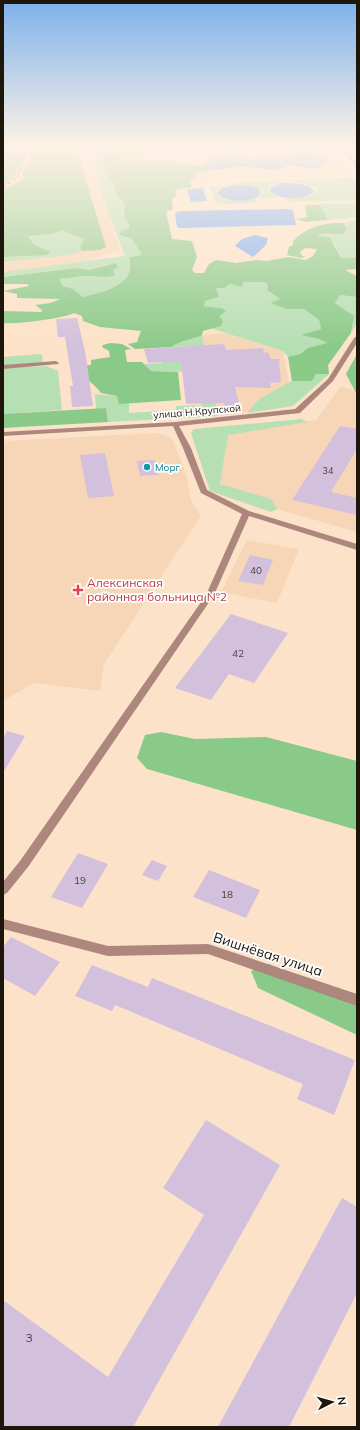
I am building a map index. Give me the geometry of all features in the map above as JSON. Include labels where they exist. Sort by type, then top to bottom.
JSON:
[{"type":"street","name":"улица Н.Крупской","points":[[3,434],[174,424],[297,411],[331,380],[357,338]]},
{"type":"street","points":[[3,367],[56,363]]},
{"type":"street","points":[[174,424],[187,448],[204,491],[246,513],[357,548]]},
{"type":"street","points":[[3,890],[24,864],[210,595],[246,513]]},
{"type":"street","name":"Вишнёвая улица","points":[[3,924],[108,951],[208,949],[357,1000]]},
{"type":"shaded area","points":[[3,214],[109,214],[120,250],[72,264],[3,273]]},
{"type":"shaded area","points":[[225,333],[283,351],[293,406],[218,416],[202,335]]},
{"type":"shaded area","points":[[341,386],[357,392],[357,532],[277,509],[271,499],[220,484],[228,434],[316,420]]},
{"type":"shaded area","name":"Алексинская районная больница №2","points":[[157,433],[170,437],[173,441],[187,477],[191,501],[201,516],[104,664],[100,691],[34,683],[3,701],[3,441]]},
{"type":"shaded area","points":[[247,540],[299,549],[277,603],[221,592]]},
{"type":"green space","points":[[3,214],[96,214],[106,247],[100,250],[82,251],[80,248],[84,239],[62,230],[52,234],[27,236],[35,245],[50,252],[47,255],[3,257]]},
{"type":"green space","points":[[109,214],[124,214],[130,229],[125,238],[132,239],[142,255],[130,257],[129,273],[120,284],[108,290],[83,297],[73,289],[63,286],[59,279],[85,276],[114,277],[109,264],[89,270],[76,268],[3,277],[3,272],[125,256]]},
{"type":"green space","points":[[124,214],[166,214],[172,239],[192,241],[197,257],[192,270],[195,273],[204,273],[209,264],[216,260],[236,263],[256,260],[267,261],[288,257],[306,260],[313,256],[317,249],[305,248],[300,252],[302,256],[306,257],[301,258],[287,255],[289,247],[293,245],[293,241],[298,236],[316,226],[329,223],[343,223],[347,229],[343,234],[319,234],[318,236],[330,238],[341,258],[357,258],[357,269],[345,270],[357,276],[357,297],[340,295],[335,303],[354,316],[351,333],[328,365],[329,374],[316,374],[312,381],[292,381],[288,357],[300,354],[308,348],[327,343],[319,339],[301,335],[321,329],[319,320],[304,309],[286,309],[271,303],[280,299],[267,290],[268,285],[265,282],[244,282],[241,287],[230,284],[224,288],[216,288],[219,297],[205,301],[204,306],[221,308],[226,311],[219,316],[223,321],[221,326],[203,331],[202,335],[178,343],[172,347],[135,349],[128,344],[137,342],[141,331],[100,327],[83,321],[82,316],[74,313],[39,321],[3,323],[4,311],[41,312],[42,310],[35,305],[60,299],[17,298],[17,294],[3,291],[29,286],[28,284],[3,284],[3,277],[76,268],[89,270],[116,263],[118,267],[113,270],[115,276],[85,276],[59,279],[63,286],[73,289],[83,297],[108,290],[120,284],[129,273],[130,257],[142,255],[132,239],[120,235],[121,231],[130,228]]},
{"type":"green space","points":[[306,214],[325,214],[328,220],[305,222],[296,219],[307,217]]},
{"type":"green space","points":[[324,214],[357,214],[357,216],[346,219],[328,220]]},
{"type":"green space","points":[[357,220],[357,258],[341,258],[334,243],[318,237],[319,234],[331,235],[347,229],[343,223]]},
{"type":"green space","points":[[62,230],[84,239],[81,248],[82,251],[70,255],[3,262],[3,257],[22,257],[49,251],[35,245],[26,236],[52,234]]},
{"type":"green space","points":[[244,282],[265,282],[268,285],[267,290],[280,299],[272,303],[286,309],[304,309],[319,320],[321,329],[302,335],[319,339],[327,343],[308,348],[300,354],[288,357],[283,351],[210,328],[221,326],[219,316],[221,308],[204,306],[204,301],[219,297],[216,288],[224,288],[230,284],[241,287]]},
{"type":"green space","points":[[340,295],[357,297],[357,322],[351,333],[354,316],[335,303]]},
{"type":"green space","points":[[202,335],[218,416],[108,422],[106,408],[96,409],[95,394],[117,396],[119,403],[129,403],[129,413],[176,410],[176,406],[201,405],[197,372],[151,371],[144,364],[162,363],[162,360],[192,358],[188,346],[172,347],[178,343]]},
{"type":"green space","points":[[110,343],[122,344],[131,349],[125,350],[127,362],[142,362],[151,371],[178,372],[181,400],[119,404],[117,396],[101,393],[71,366],[91,365],[91,360],[110,357],[109,351],[102,347],[103,345]]},
{"type":"green space","points":[[357,354],[357,395],[346,374]]},
{"type":"green space","points":[[42,355],[43,362],[3,366],[3,357]]},
{"type":"green space","points":[[46,366],[58,371],[62,410],[3,414],[3,368]]},
{"type":"green space","points":[[316,374],[329,374],[293,406],[247,413],[259,399],[292,381],[312,381]]},
{"type":"green space","points":[[106,408],[108,422],[3,428],[3,414]]},
{"type":"green space","points":[[302,419],[307,422],[228,435],[220,484],[271,499],[277,509],[271,512],[210,491],[191,433],[194,429]]},
{"type":"green space","points":[[161,732],[195,739],[266,737],[357,761],[357,830],[147,769],[137,758],[145,735]]},
{"type":"green space","points":[[269,964],[357,1001],[357,1035],[258,988],[251,971]]},
{"type":"water","points":[[175,214],[294,214],[296,225],[180,228],[177,227]]},
{"type":"water","points":[[255,235],[268,238],[266,245],[253,257],[235,246],[242,239]]},
{"type":"building","points":[[77,318],[85,351],[93,406],[72,407],[70,386],[73,386],[65,337],[58,337],[56,319]]},
{"type":"building","points":[[224,344],[226,350],[263,348],[264,353],[268,352],[271,359],[279,359],[281,382],[270,383],[271,388],[235,387],[240,408],[225,408],[224,403],[186,404],[181,361],[148,363],[144,349]]},
{"type":"building","points":[[340,426],[357,429],[357,449],[331,492],[357,498],[357,515],[292,500]]},
{"type":"building","points":[[105,453],[114,496],[88,498],[80,455]]},
{"type":"building","name":"Морг","points":[[155,460],[158,475],[140,476],[137,461]]},
{"type":"building","points":[[250,555],[273,560],[263,585],[238,581]]},
{"type":"building","points":[[231,614],[288,633],[254,683],[229,674],[211,700],[175,688]]},
{"type":"building","points":[[7,731],[25,736],[3,773],[3,739]]},
{"type":"building","points":[[78,853],[108,864],[82,908],[51,897]]},
{"type":"building","points":[[152,860],[167,866],[158,881],[142,875]]},
{"type":"building","points":[[209,870],[260,890],[246,918],[193,897]]},
{"type":"building","points":[[11,937],[60,962],[35,996],[3,978],[3,947]]},
{"type":"building","points":[[92,965],[148,987],[152,978],[355,1060],[334,1115],[297,1099],[303,1084],[115,1005],[112,1011],[75,996]]},
{"type":"building","points":[[206,1120],[280,1165],[133,1427],[3,1427],[3,1300],[108,1377],[204,1215],[163,1188]]},
{"type":"building","points":[[342,1198],[357,1207],[357,1293],[289,1427],[218,1427]]},
{"type":"place","name":"Морг","points":[[147,467]]},
{"type":"place","name":"Алексинская районная больница №2","points":[[78,590]]}]
